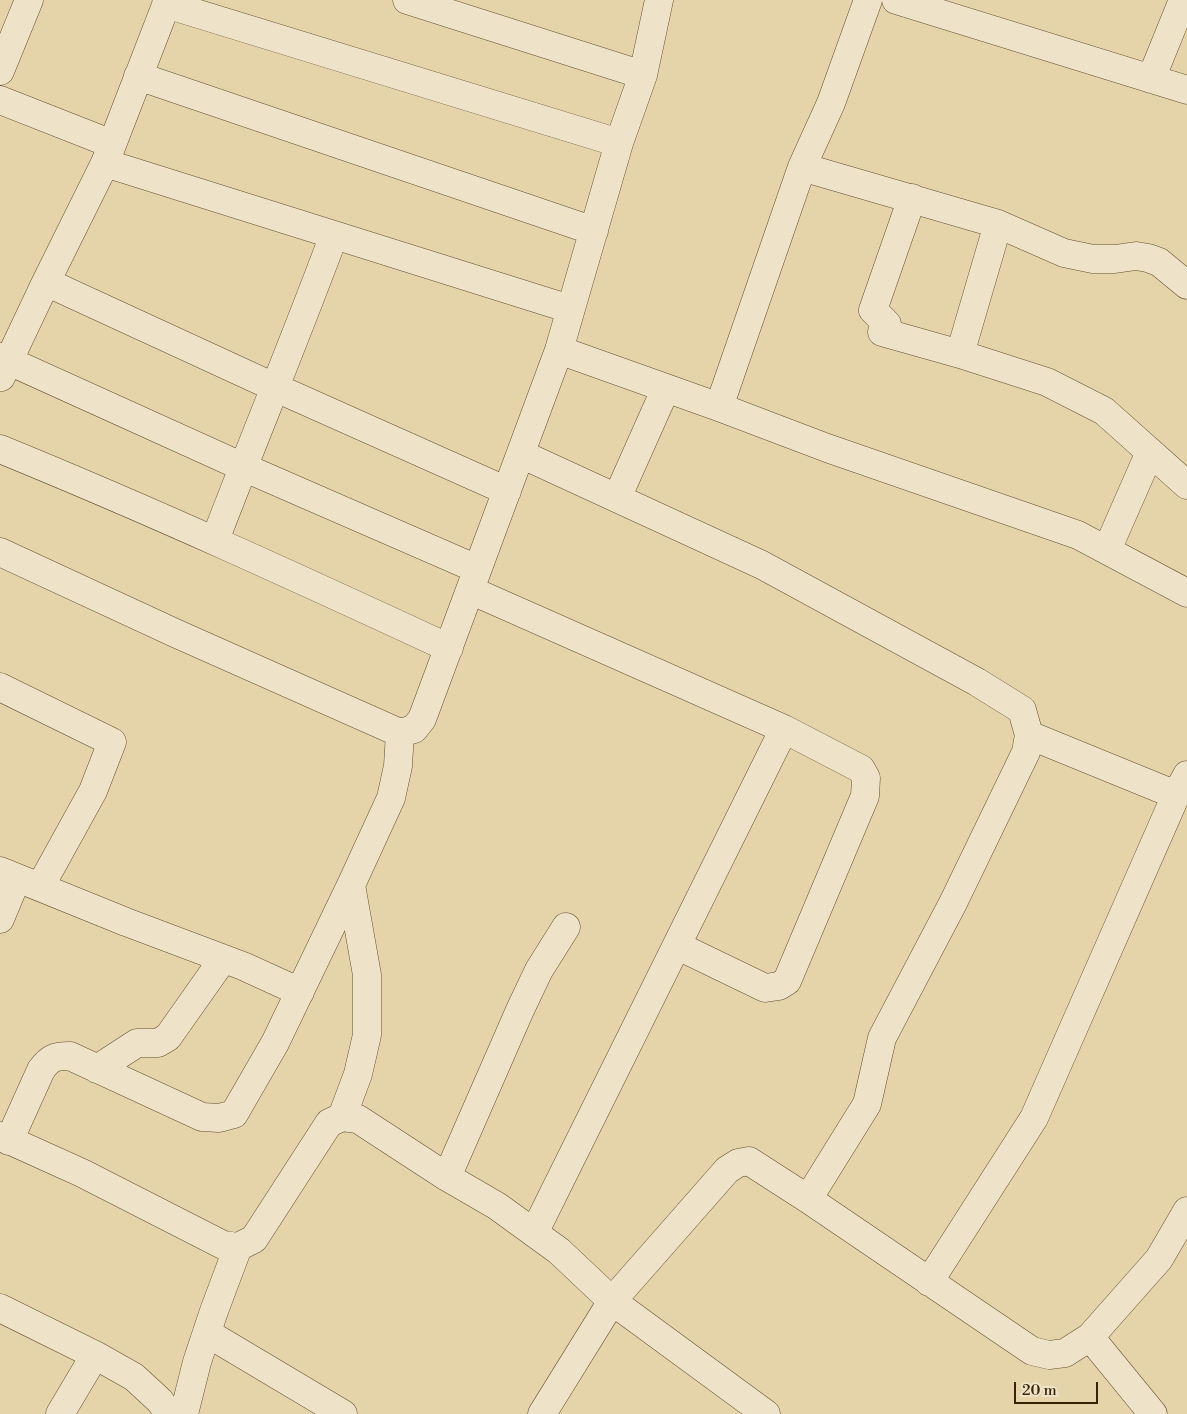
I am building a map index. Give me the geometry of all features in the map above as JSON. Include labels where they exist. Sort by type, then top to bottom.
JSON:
[{"type":"street","points":[[0,70],[29,0]]},
{"type":"street","points":[[407,0],[643,75]]},
{"type":"street","points":[[0,552],[400,733],[414,729],[422,719],[559,350],[619,143],[643,75],[660,0]]},
{"type":"street","points":[[719,407],[802,167],[831,103],[868,0]]},
{"type":"street","points":[[896,0],[1187,90]]},
{"type":"street","points":[[1150,79],[1183,0]]},
{"type":"street","points":[[619,143],[167,2],[109,154],[3,365],[243,467],[784,729],[861,769],[866,778],[865,796],[787,981],[779,986],[765,988],[678,946]]},
{"type":"street","points":[[138,76],[594,231]]},
{"type":"street","points":[[0,100],[109,154],[334,235],[570,308]]},
{"type":"street","points":[[802,167],[998,224],[1064,253],[1093,259],[1115,259],[1136,256],[1148,258],[1159,262],[1187,285]]},
{"type":"street","points":[[912,198],[873,310],[887,324],[882,332],[960,354],[1047,382],[1104,411],[1187,485]]},
{"type":"street","points":[[960,354],[998,224]]},
{"type":"street","points":[[215,540],[274,387],[302,322],[334,235]]},
{"type":"street","points":[[46,282],[507,491]]},
{"type":"street","points":[[559,350],[827,448],[1078,535],[1187,594]]},
{"type":"street","points":[[617,498],[666,388]]},
{"type":"street","points":[[0,449],[106,492],[215,540],[449,648]]},
{"type":"street","points":[[1107,550],[1150,452]]},
{"type":"street","points":[[521,454],[762,565],[978,682],[1022,710],[1029,735],[1026,752],[957,894],[882,1038],[867,1104],[808,1199]]},
{"type":"street","points":[[0,687],[112,742],[93,791],[19,879],[0,919]]},
{"type":"street","points":[[534,1233],[784,729]]},
{"type":"street","points":[[400,733],[398,766],[391,798],[275,1043],[234,1114],[219,1118],[202,1117],[70,1056],[59,1056],[48,1060],[41,1070],[4,1139],[82,1173],[223,1245],[238,1247],[254,1239],[329,1123],[342,1117],[358,1119],[447,1177],[497,1206],[559,1251],[612,1300],[766,1414]]},
{"type":"street","points":[[929,1282],[1034,1118],[1181,785],[1029,735]]},
{"type":"street","points":[[19,879],[223,959],[300,992]]},
{"type":"street","points":[[342,1117],[358,1074],[367,1035],[367,975],[351,885]]},
{"type":"street","points":[[447,1177],[539,970],[566,927]]},
{"type":"street","points":[[97,1069],[137,1043],[158,1043],[168,1037],[223,959]]},
{"type":"street","points":[[542,1414],[612,1300],[727,1170],[738,1163],[749,1161],[1032,1351],[1049,1355],[1065,1353],[1090,1337],[1159,1259],[1187,1211]]},
{"type":"street","points":[[184,1414],[197,1362],[238,1247]]},
{"type":"street","points":[[0,1308],[95,1355],[134,1377],[160,1401],[169,1414]]},
{"type":"street","points":[[207,1333],[344,1414]]},
{"type":"street","points":[[1090,1337],[1153,1414]]},
{"type":"street","points":[[60,1414],[95,1355]]}]
